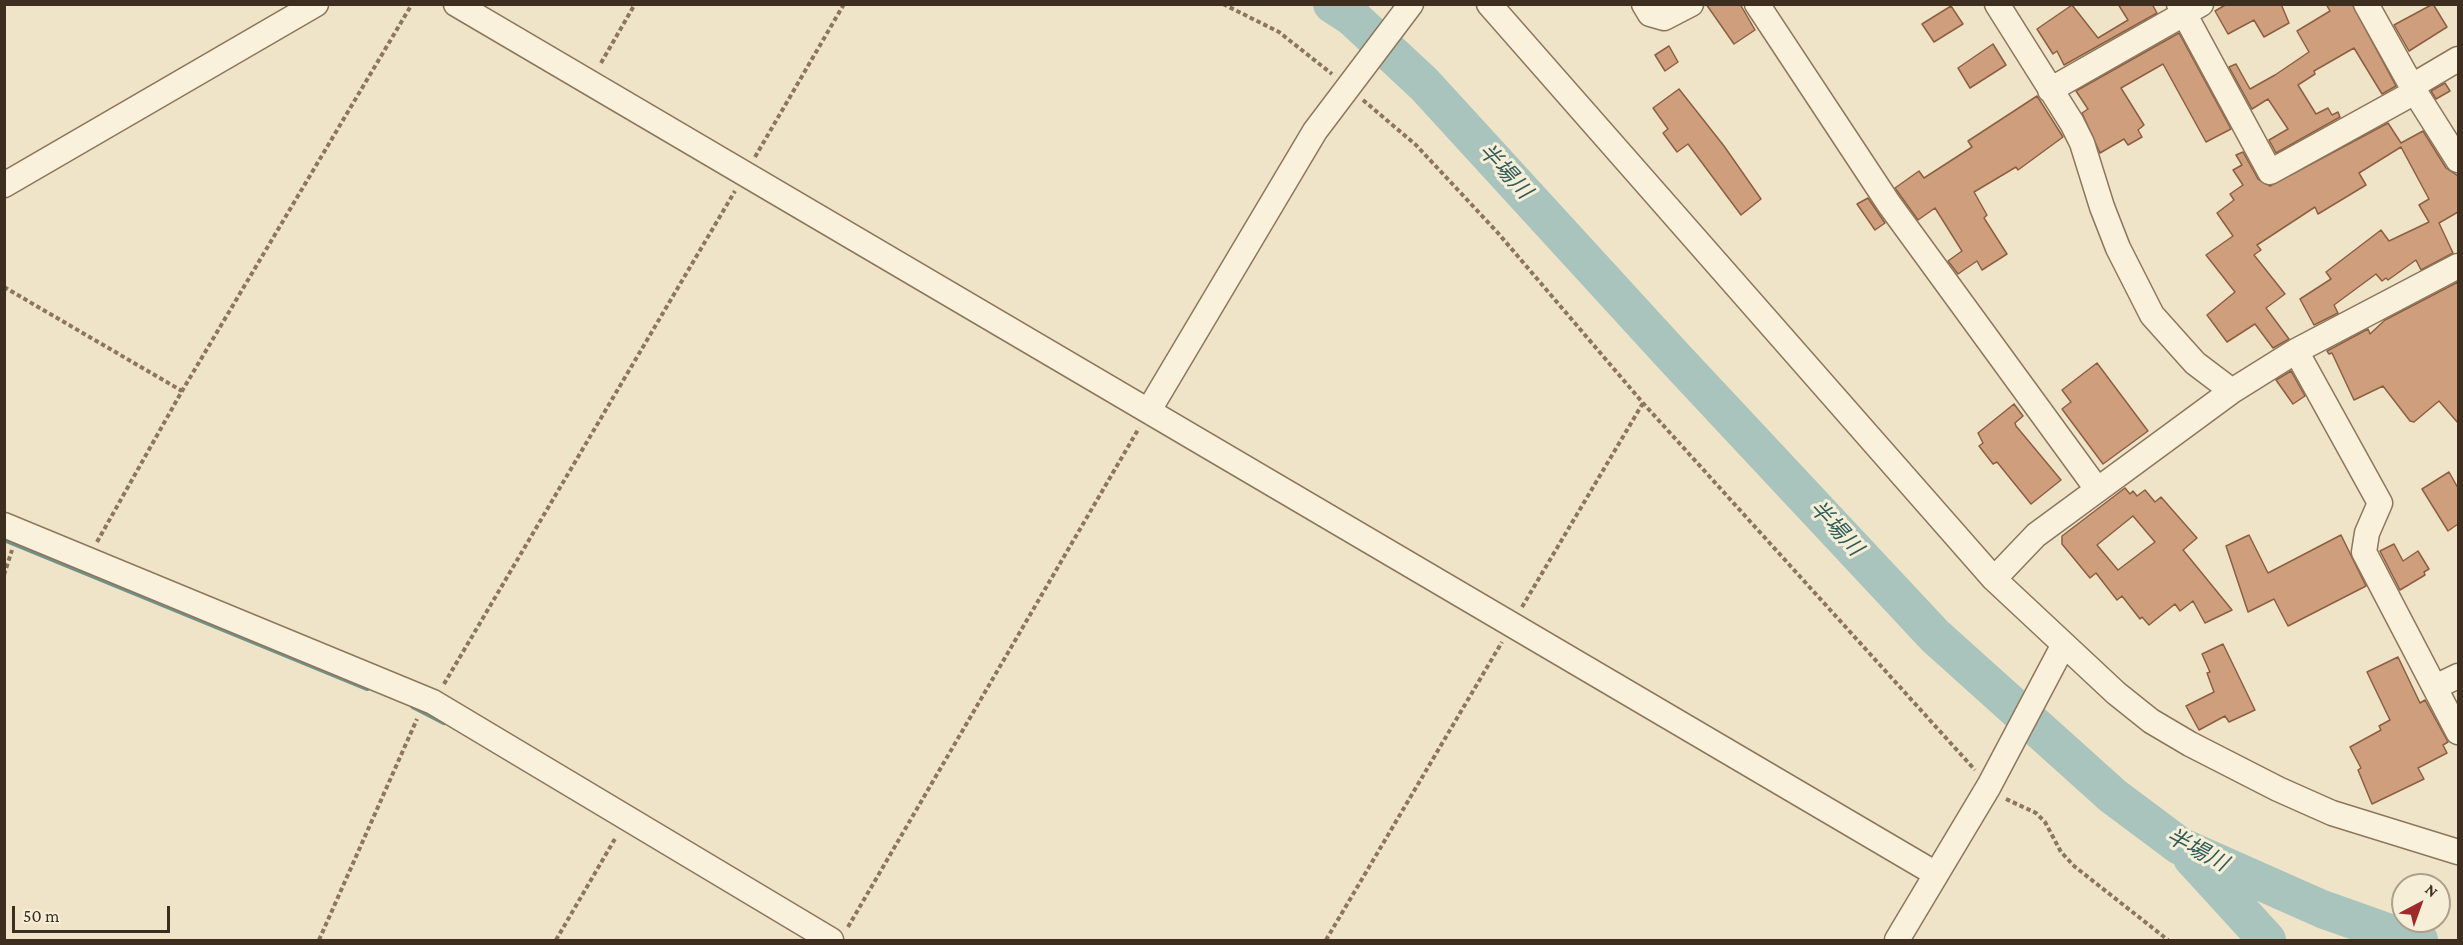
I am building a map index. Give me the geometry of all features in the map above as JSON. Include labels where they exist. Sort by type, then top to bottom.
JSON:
[{"type":"street","points":[[4,185],[316,4]]},
{"type":"street","points":[[456,4],[1936,874]]},
{"type":"street","points":[[1149,410],[1315,130],[1411,4]]},
{"type":"street","points":[[1489,4],[1994,579],[2061,651],[2151,721],[2231,765],[2332,813],[2458,852]]},
{"type":"street","points":[[1644,4],[1650,14],[1664,18],[1691,4]]},
{"type":"street","points":[[1757,4],[1889,204],[2097,489]]},
{"type":"street","points":[[1998,4],[2050,90],[2073,123],[2118,248],[2152,315],[2195,363],[2232,391]]},
{"type":"street","points":[[2366,4],[2415,92],[2458,160]]},
{"type":"street","points":[[2050,90],[2188,8],[2270,172],[2415,92],[2419,82],[2458,59]]},
{"type":"street","points":[[1994,579],[2036,535],[2232,391],[2296,351],[2458,266]]},
{"type":"street","points":[[2296,351],[2379,503],[2367,533],[2364,552],[2458,732]]},
{"type":"street","points":[[4,525],[426,708],[838,935]]},
{"type":"street","points":[[1897,940],[1991,782],[2061,651]]},
{"type":"street","points":[[2435,687],[2458,676]]},
{"type":"path","points":[[87,561],[182,391],[412,4]]},
{"type":"path","points":[[589,83],[635,4]]},
{"type":"path","points":[[319,940],[426,708],[844,4]]},
{"type":"path","points":[[1223,4],[1280,32],[1349,83],[1416,145],[1498,233],[1643,403],[2007,800],[2036,813],[2045,822],[2061,852],[2074,866],[2168,940]]},
{"type":"path","points":[[4,287],[182,391]]},
{"type":"path","points":[[1326,940],[1643,403]]},
{"type":"path","points":[[838,935],[1149,410]]},
{"type":"path","points":[[4,575],[12,549]]},
{"type":"path","points":[[556,940],[627,819]]},
{"type":"building","points":[[1706,4],[1740,4],[1755,30],[1734,44]]},
{"type":"building","points":[[2118,4],[2152,4],[2157,13],[2064,65],[2057,51],[2053,54],[2037,29],[2072,5],[2098,38],[2128,20]]},
{"type":"building","points":[[2227,4],[2281,4],[2289,23],[2264,37],[2254,20],[2228,34],[2215,11]]},
{"type":"building","points":[[2326,4],[2352,4],[2396,86],[2382,94],[2354,48],[2314,71],[2315,74],[2298,85],[2316,114],[2328,108],[2332,115],[2338,112],[2340,117],[2276,153],[2269,140],[2288,129],[2268,99],[2252,109],[2229,67],[2236,64],[2250,89],[2275,75],[2309,52],[2297,31],[2330,11]]},
{"type":"building","points":[[2433,4],[2447,27],[2409,51],[2394,25]]},
{"type":"building","points":[[1951,6],[1963,24],[1934,42],[1922,24]]},
{"type":"building","points":[[2179,33],[2231,129],[2206,142],[2163,64],[2121,88],[2144,125],[2138,130],[2142,137],[2128,145],[2124,139],[2100,153],[2082,113],[2088,109],[2076,91]]},
{"type":"building","points":[[1993,44],[2006,65],[1970,88],[1958,68]]},
{"type":"building","points":[[1669,46],[1678,62],[1665,71],[1655,55]]},
{"type":"building","points":[[2445,83],[2450,91],[2436,99],[2431,91]]},
{"type":"building","points":[[1679,89],[1724,146],[1761,199],[1741,215],[1688,144],[1677,152],[1663,133],[1668,129],[1653,108]]},
{"type":"building","points":[[2037,96],[2063,137],[2018,170],[2016,167],[1974,192],[1987,215],[1984,218],[2007,254],[1982,270],[1977,261],[1958,274],[1948,261],[1962,251],[1935,208],[1918,220],[1895,188],[1919,171],[1924,178],[1972,147],[1968,141]]},
{"type":"building","points":[[2388,123],[2401,143],[2423,131],[2446,168],[2458,176],[2458,212],[2439,223],[2453,253],[2421,270],[2416,260],[2388,280],[2386,278],[2382,281],[2376,274],[2334,305],[2338,313],[2314,325],[2300,299],[2331,279],[2326,272],[2381,230],[2389,241],[2429,222],[2419,205],[2429,199],[2401,147],[2359,173],[2366,185],[2318,214],[2315,207],[2257,245],[2261,250],[2254,255],[2285,294],[2266,308],[2289,339],[2273,348],[2255,324],[2227,342],[2207,315],[2235,292],[2206,255],[2233,236],[2217,213],[2234,200],[2230,194],[2243,185],[2233,170],[2242,165],[2236,155],[2243,152],[2258,179],[2270,186]]},
{"type":"building","points":[[1868,198],[1885,223],[1875,230],[1857,204]]},
{"type":"building","points":[[2458,282],[2458,423],[2439,401],[2414,422],[2410,421],[2383,386],[2354,400],[2332,353],[2329,354],[2327,351],[2368,329],[2370,334],[2385,320]]},
{"type":"building","points":[[2097,363],[2148,431],[2103,464],[2062,409],[2071,402],[2062,390]]},
{"type":"building","points":[[2291,371],[2305,396],[2293,404],[2276,380]]},
{"type":"building","points":[[2014,404],[2023,416],[2015,423],[2016,426],[2061,480],[2031,504],[1997,462],[1993,464],[1979,446],[1983,443],[1978,433]]},
{"type":"building","points":[[2449,472],[2458,488],[2458,524],[2448,531],[2422,489]]},
{"type":"building","points":[[2125,488],[2130,494],[2133,491],[2137,496],[2145,490],[2155,502],[2161,497],[2197,538],[2183,550],[2232,610],[2205,623],[2193,601],[2180,611],[2175,604],[2149,625],[2142,617],[2140,619],[2122,596],[2117,600],[2096,573],[2090,578],[2062,544],[2062,536]],"holes":[[[2133,516],[2155,542],[2118,570],[2097,545]]]},
{"type":"building","points":[[2249,535],[2268,573],[2341,535],[2366,586],[2288,626],[2274,599],[2248,612],[2226,546]]},
{"type":"building","points":[[2394,544],[2403,561],[2418,551],[2429,569],[2424,572],[2425,575],[2400,590],[2380,551]]},
{"type":"building","points":[[2223,644],[2255,710],[2229,722],[2225,716],[2199,730],[2186,706],[2214,692],[2207,673],[2210,672],[2202,654]]},
{"type":"building","points":[[2398,657],[2420,703],[2425,700],[2448,742],[2443,745],[2447,753],[2418,768],[2424,779],[2372,804],[2358,770],[2361,768],[2350,747],[2381,730],[2379,726],[2390,720],[2367,672]]},
{"type":"waterway","name":"半場川","points":[[1332,4],[1352,17],[1424,84],[1674,357],[1935,636],[2113,796],[2180,846],[2322,909],[2395,935],[2419,940]]},
{"type":"waterway","points":[[4,539],[367,688]]},
{"type":"waterway","points":[[413,706],[444,722]]},
{"type":"waterway","points":[[2192,858],[2267,940]]}]
